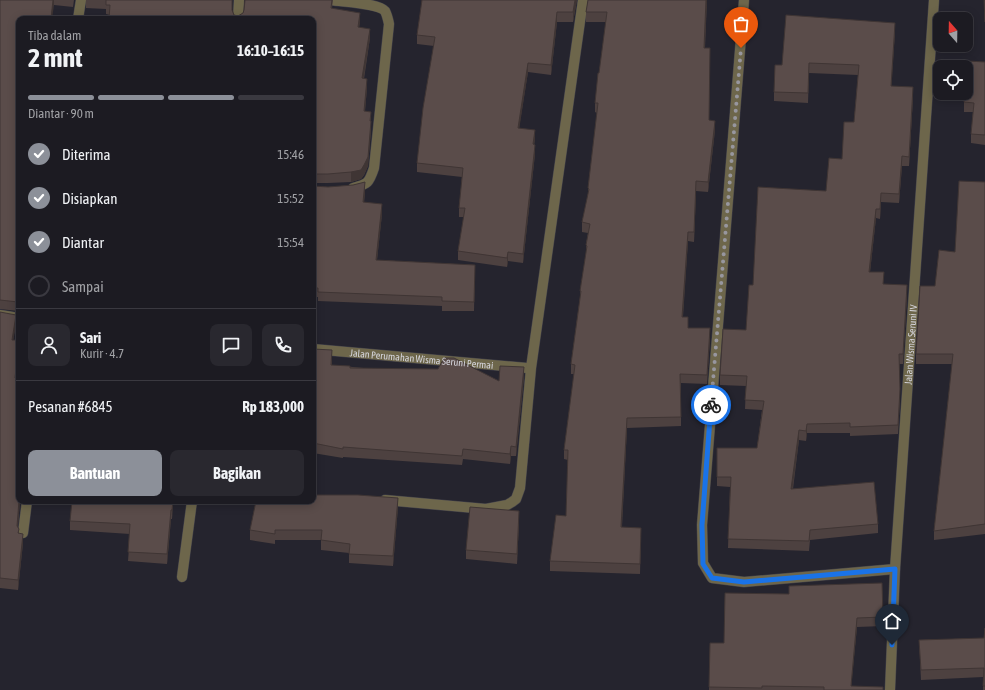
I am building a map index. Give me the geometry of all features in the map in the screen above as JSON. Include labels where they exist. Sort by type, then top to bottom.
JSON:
[{"type":"street","points":[[78,16],[81,0]]},
{"type":"street","points":[[238,16],[240,0]]},
{"type":"street","points":[[331,0],[373,6],[383,10],[387,15],[389,24],[374,168],[370,178],[365,184],[352,188],[344,188]]},
{"type":"street","points":[[376,499],[486,509],[507,504],[516,499],[520,488],[531,368],[583,0]]},
{"type":"street","points":[[744,0],[702,525],[703,564],[712,578],[744,582],[895,569]]},
{"type":"street","name":"Jalan Wisma Seruni IV","points":[[890,690],[895,569],[934,0]]},
{"type":"street","points":[[0,315],[16,318]]},
{"type":"street","name":"Jalan Perumahan Wisma Seruni Permai","points":[[316,349],[531,368]]},
{"type":"street","points":[[24,533],[27,504]]},
{"type":"street","points":[[182,577],[192,504]]},
{"type":"building","points":[[0,0],[53,0],[51,16],[16,16],[16,302],[0,300]]},
{"type":"building","points":[[106,0],[232,0],[232,10],[234,15],[238,16],[109,16],[110,5],[106,5]]},
{"type":"building","points":[[245,0],[332,0],[331,8],[360,13],[358,27],[370,29],[362,78],[367,79],[364,111],[371,112],[368,157],[361,170],[316,174],[316,16],[238,16],[243,13]]},
{"type":"building","points":[[422,0],[575,0],[573,12],[557,12],[551,65],[528,63],[518,128],[535,130],[533,144],[535,145],[523,254],[508,252],[507,258],[458,251],[465,208],[459,208],[463,168],[417,163],[423,108],[435,37],[417,35]]},
{"type":"building","points":[[588,0],[706,0],[704,48],[710,48],[709,120],[715,121],[708,182],[696,181],[694,232],[688,232],[682,317],[688,317],[688,328],[710,328],[707,375],[680,374],[681,417],[627,418],[621,527],[641,528],[640,564],[550,561],[556,515],[566,516],[568,450],[564,450],[575,365],[571,364],[590,224],[582,222],[589,189],[598,103],[595,103],[598,73],[607,12],[586,12]]},
{"type":"building","points":[[984,0],[985,0],[985,22]]},
{"type":"building","points":[[786,15],[895,23],[891,86],[913,87],[909,157],[902,156],[899,194],[881,193],[880,209],[876,209],[869,272],[884,272],[883,284],[907,285],[903,354],[899,354],[900,389],[898,425],[850,427],[850,423],[807,424],[806,431],[799,430],[791,489],[874,482],[878,524],[810,530],[809,541],[728,539],[731,477],[717,477],[717,448],[757,448],[764,401],[745,400],[747,376],[720,375],[723,329],[746,330],[749,285],[753,285],[758,187],[826,191],[829,158],[842,159],[844,122],[854,122],[859,65],[809,63],[808,93],[774,92],[775,65],[782,65]]},
{"type":"building","points":[[973,61],[985,62],[985,135],[971,134],[974,103],[964,102],[964,100],[973,100]]},
{"type":"building","points":[[959,181],[985,182],[985,524],[934,531],[953,354],[916,354],[920,286],[935,286],[939,250],[955,252]]},
{"type":"building","points":[[365,182],[363,202],[382,204],[376,260],[475,265],[474,302],[442,301],[442,297],[318,292],[318,288],[316,288],[316,186],[353,185]]},
{"type":"building","points":[[0,312],[16,315],[12,340],[16,340],[16,504],[19,504],[18,533],[23,534],[18,580],[0,578]]},
{"type":"building","points":[[316,349],[332,350],[331,365],[350,366],[350,368],[438,369],[444,358],[454,358],[499,381],[500,366],[524,367],[516,447],[511,446],[510,454],[463,449],[462,456],[343,447],[343,449],[316,444]]},
{"type":"building","points":[[316,495],[358,495],[398,498],[393,556],[349,554],[350,544],[321,540],[322,530],[275,530],[275,534],[250,530],[255,504],[316,504]]},
{"type":"building","points":[[72,504],[173,504],[167,554],[128,552],[130,524],[70,521]]},
{"type":"building","points":[[470,507],[519,511],[517,554],[466,550]]},
{"type":"building","points":[[882,583],[883,617],[857,618],[851,686],[883,687],[883,690],[824,690],[824,687],[709,687],[710,643],[724,643],[725,593],[789,594],[789,586]]},
{"type":"building","points":[[985,628],[985,686],[983,686],[984,668],[921,670],[919,640],[984,638]]},
{"type":"way so far","points":[[711,405],[741,48]]},
{"type":"route","points":[[711,405],[702,525],[702,549],[703,564],[712,578],[744,582],[895,569],[892,645]]}]
